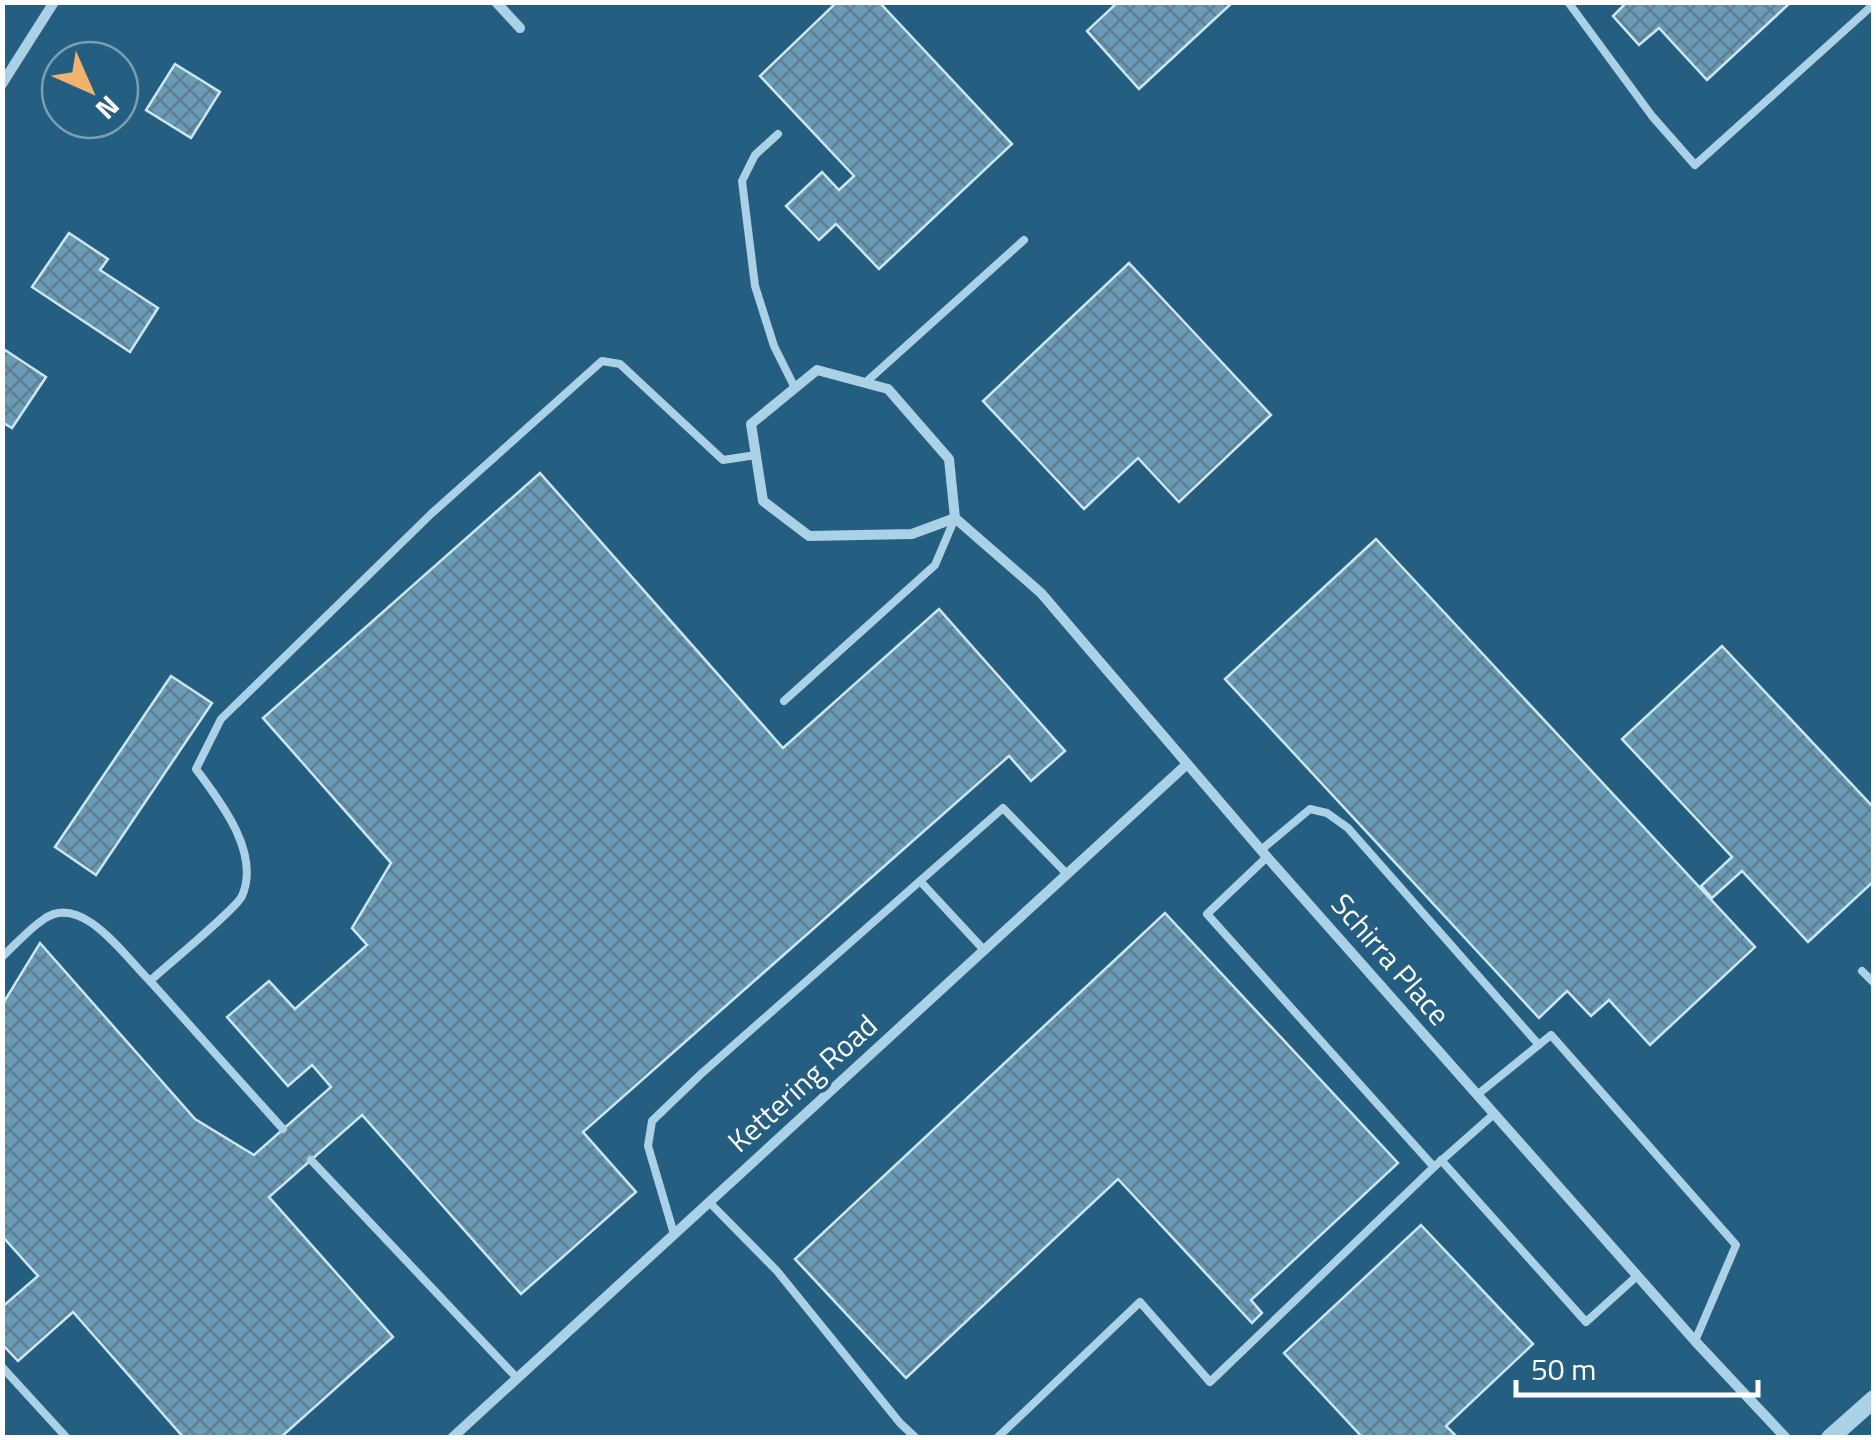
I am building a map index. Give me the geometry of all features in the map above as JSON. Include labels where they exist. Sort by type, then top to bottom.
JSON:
[{"type":"street","points":[[2,84],[54,2]]},
{"type":"street","points":[[496,2],[520,28]]},
{"type":"street","points":[[818,370],[865,383],[888,389],[948,459],[955,518],[912,534],[809,536],[763,501],[751,424],[818,370]]},
{"type":"street","name":"Schirra Place","points":[[955,518],[1042,592],[1186,765],[1636,1276],[1786,1438]]},
{"type":"street","name":"Kettering Road","points":[[452,1438],[1186,765]]},
{"type":"street","points":[[1830,1438],[1874,1399]]},
{"type":"lane","points":[[1568,2],[1652,116],[1695,164],[1874,4]]},
{"type":"lane","points":[[778,134],[755,155],[742,181],[756,286],[774,346],[795,388]]},
{"type":"lane","points":[[865,383],[1024,240]]},
{"type":"lane","points":[[150,982],[241,899],[247,870],[237,834],[196,769],[222,719],[431,514],[589,371],[602,360],[620,364],[724,460],[756,455]]},
{"type":"lane","points":[[784,701],[935,565],[955,518]]},
{"type":"lane","points":[[674,1234],[648,1146],[652,1120],[700,1074],[1004,808],[1067,874]]},
{"type":"lane","points":[[1539,1045],[1348,828],[1327,812],[1310,809],[1207,914],[1586,1322],[1636,1276]]},
{"type":"lane","points":[[920,881],[984,950]]},
{"type":"lane","points":[[2,957],[46,916],[66,911],[86,917],[283,1129]]},
{"type":"lane","points":[[1862,971],[1874,983]]},
{"type":"lane","points":[[1477,1095],[1551,1035],[1736,1245],[1694,1341]]},
{"type":"lane","points":[[997,1438],[1140,1302],[1210,1382],[1494,1114]]},
{"type":"lane","points":[[311,1160],[516,1378]]},
{"type":"lane","points":[[709,1202],[777,1271],[916,1438]]},
{"type":"lane","points":[[2,1367],[68,1438]]},
{"type":"building","points":[[837,2],[879,2],[1012,144],[879,269],[836,224],[819,240],[786,206],[822,172],[839,190],[854,176],[760,76]]},
{"type":"building","points":[[1118,2],[1233,2],[1139,89],[1087,31]]},
{"type":"building","points":[[1627,2],[1791,2],[1707,80],[1659,28],[1639,45],[1613,16]]},
{"type":"building","points":[[175,64],[220,92],[191,138],[146,110]]},
{"type":"building","points":[[69,233],[108,259],[100,270],[158,308],[130,352],[32,287]]},
{"type":"building","points":[[1129,263],[1271,415],[1179,502],[1138,458],[1084,509],[983,401]]},
{"type":"building","points":[[2,348],[46,377],[12,428],[2,422]]},
{"type":"building","points":[[540,473],[783,748],[939,609],[1065,751],[1031,781],[1009,756],[583,1132],[636,1192],[521,1294],[362,1115],[269,1197],[393,1337],[280,1438],[184,1438],[73,1312],[18,1361],[2,1344],[2,1307],[38,1276],[2,1236],[2,1005],[40,943],[195,1119],[254,1155],[331,1087],[312,1065],[288,1086],[227,1017],[269,981],[295,1009],[367,945],[352,928],[391,863],[263,718]]},
{"type":"building","points":[[1376,539],[1755,947],[1650,1045],[1609,1000],[1591,1016],[1567,991],[1539,1018],[1225,679]]},
{"type":"building","points":[[1722,646],[1874,808],[1874,881],[1808,942],[1742,871],[1712,898],[1701,886],[1732,857],[1622,739]]},
{"type":"building","points":[[171,676],[212,703],[96,875],[55,847]]},
{"type":"building","points":[[1165,913],[1398,1163],[1251,1300],[1262,1313],[1252,1323],[1118,1179],[906,1378],[795,1259]]},
{"type":"building","points":[[1421,1225],[1533,1344],[1446,1426],[1458,1438],[1363,1438],[1284,1353]]}]
